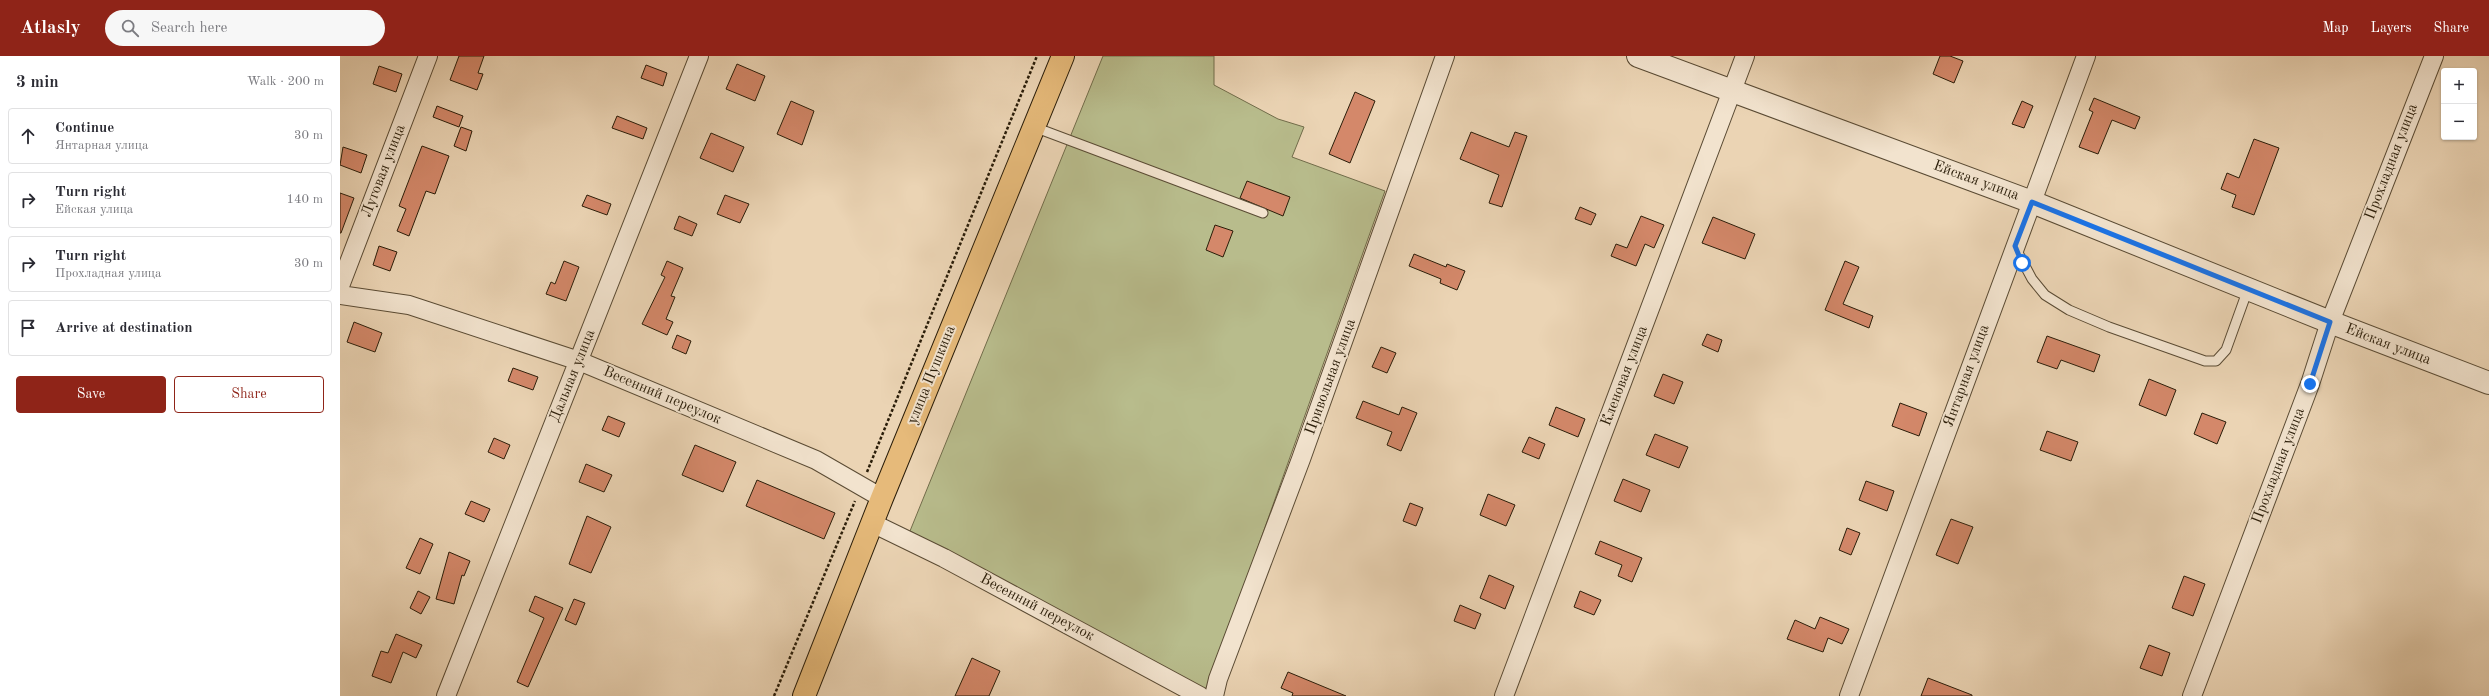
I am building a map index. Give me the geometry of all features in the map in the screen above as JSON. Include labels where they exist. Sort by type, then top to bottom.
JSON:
[{"type":"main road","name":"улица Пушкина","points":[[804,696],[882,498],[1063,56]]},
{"type":"street","name":"Луговая улица","points":[[340,286],[428,56]]},
{"type":"street","name":"Дальная улица","points":[[446,696],[699,56]]},
{"type":"street","name":"Привольная улица","points":[[1214,696],[1218,679],[1302,460],[1445,56]]},
{"type":"street","name":"Ейская улица","points":[[1638,56],[2032,202],[2330,322],[2489,383]]},
{"type":"street","name":"Кленовая улица","points":[[1504,696],[1745,56]]},
{"type":"street","name":"Янтарная улица","points":[[1849,696],[2086,56]]},
{"type":"street","name":"Прохладная улица","points":[[2192,696],[2310,384],[2330,322],[2434,56]]},
{"type":"street","name":"Весенний переулок","points":[[340,295],[409,305],[579,361],[816,460],[882,498]]},
{"type":"street","name":"Весенний переулок","points":[[872,523],[944,558],[1200,696]]},
{"type":"lane","points":[[1034,127],[1263,214]]},
{"type":"lane","points":[[2015,246],[2022,263],[2045,295],[2069,310],[2109,327],[2205,361],[2216,361],[2226,350],[2248,289]]},
{"type":"path","points":[[774,696],[1037,56]]},
{"type":"green space","points":[[1103,56],[1214,56],[1214,85],[1278,119],[1304,127],[1292,157],[1385,191],[1208,687],[1201,690],[910,531]]},
{"type":"building","points":[[459,56],[484,56],[478,73],[483,74],[477,90],[450,80]]},
{"type":"building","points":[[1940,56],[1950,56],[1963,61],[1954,83],[1933,74]]},
{"type":"building","points":[[737,64],[765,76],[755,101],[726,89]]},
{"type":"building","points":[[646,65],[667,73],[663,86],[641,78]]},
{"type":"building","points":[[379,66],[402,74],[396,92],[373,84]]},
{"type":"building","points":[[1355,92],[1375,101],[1350,163],[1329,154]]},
{"type":"building","points":[[2094,98],[2140,117],[2135,129],[2112,120],[2098,154],[2079,147],[2093,112],[2089,110]]},
{"type":"building","points":[[791,101],[814,111],[802,145],[777,134]]},
{"type":"building","points":[[2022,101],[2033,106],[2024,128],[2012,124]]},
{"type":"building","points":[[437,106],[463,116],[459,127],[433,117]]},
{"type":"building","points":[[617,116],[647,128],[643,139],[612,128]]},
{"type":"building","points":[[461,127],[472,131],[466,151],[454,146]]},
{"type":"building","points":[[1471,132],[1509,147],[1515,132],[1527,136],[1502,207],[1489,203],[1499,175],[1460,159]]},
{"type":"building","points":[[711,133],[744,147],[733,172],[700,158]]},
{"type":"building","points":[[2254,139],[2279,148],[2254,215],[2232,207],[2236,195],[2221,189],[2227,173],[2239,178]]},
{"type":"building","points":[[422,146],[449,156],[435,194],[426,191],[409,236],[397,231],[406,209],[399,206]]},
{"type":"building","points":[[343,147],[367,155],[361,173],[340,165]]},
{"type":"building","points":[[1247,181],[1290,197],[1283,216],[1240,198]]},
{"type":"building","points":[[340,193],[354,198],[341,233],[340,233]]},
{"type":"building","points":[[587,195],[611,204],[607,215],[582,206]]},
{"type":"building","points":[[725,195],[749,204],[740,223],[717,214]]},
{"type":"building","points":[[1580,207],[1596,214],[1591,225],[1575,219]]},
{"type":"building","points":[[679,216],[697,224],[692,236],[674,229]]},
{"type":"building","points":[[1641,216],[1664,225],[1654,248],[1645,244],[1636,266],[1611,256],[1616,244],[1627,248]]},
{"type":"building","points":[[1713,217],[1755,234],[1745,259],[1702,243]]},
{"type":"building","points":[[1215,225],[1233,231],[1223,257],[1206,250]]},
{"type":"building","points":[[379,246],[397,252],[390,271],[373,265]]},
{"type":"building","points":[[1414,254],[1446,267],[1447,264],[1465,271],[1457,290],[1440,283],[1441,279],[1409,266]]},
{"type":"building","points":[[564,261],[579,267],[566,301],[546,294],[551,282],[555,284]]},
{"type":"building","points":[[667,261],[683,268],[671,296],[675,297],[666,319],[673,322],[667,335],[642,324],[665,277],[661,275]]},
{"type":"building","points":[[1845,261],[1859,267],[1843,304],[1873,316],[1869,328],[1825,310]]},
{"type":"building","points":[[354,322],[382,333],[375,352],[347,342]]},
{"type":"building","points":[[1707,334],[1722,340],[1718,352],[1702,345]]},
{"type":"building","points":[[677,335],[691,341],[686,354],[672,348]]},
{"type":"building","points":[[2047,336],[2100,355],[2094,372],[2061,360],[2057,369],[2037,362]]},
{"type":"building","points":[[1381,347],[1396,353],[1387,373],[1372,367]]},
{"type":"building","points":[[513,368],[538,377],[533,390],[508,381]]},
{"type":"building","points":[[1663,374],[1683,382],[1674,404],[1654,396]]},
{"type":"building","points":[[2149,379],[2176,390],[2166,416],[2139,405]]},
{"type":"building","points":[[1363,401],[1399,415],[1402,407],[1417,413],[1401,451],[1387,445],[1392,432],[1356,418]]},
{"type":"building","points":[[1900,403],[1927,413],[1919,436],[1892,426]]},
{"type":"building","points":[[1556,407],[1585,419],[1578,437],[1549,425]]},
{"type":"building","points":[[2202,413],[2226,422],[2217,444],[2194,434]]},
{"type":"building","points":[[608,416],[625,423],[619,437],[602,430]]},
{"type":"building","points":[[2047,431],[2078,442],[2071,461],[2040,450]]},
{"type":"building","points":[[1655,434],[1688,447],[1679,468],[1646,455]]},
{"type":"building","points":[[1529,437],[1545,444],[1539,459],[1522,452]]},
{"type":"building","points":[[494,438],[510,445],[504,459],[488,452]]},
{"type":"building","points":[[695,445],[736,462],[723,492],[682,475]]},
{"type":"building","points":[[586,464],[612,475],[604,492],[579,482]]},
{"type":"building","points":[[1623,479],[1650,490],[1641,512],[1614,501]]},
{"type":"building","points":[[757,480],[835,513],[824,539],[746,506]]},
{"type":"building","points":[[1866,481],[1894,491],[1887,511],[1859,500]]},
{"type":"building","points":[[1488,494],[1515,505],[1506,526],[1480,515]]},
{"type":"building","points":[[471,501],[490,509],[484,522],[465,514]]},
{"type":"building","points":[[1410,503],[1423,508],[1416,526],[1403,521]]},
{"type":"building","points":[[587,516],[611,527],[591,573],[569,564]]},
{"type":"building","points":[[1951,519],[1973,527],[1958,564],[1936,555]]},
{"type":"building","points":[[1847,528],[1860,533],[1851,555],[1839,550]]},
{"type":"building","points":[[420,538],[433,544],[420,574],[406,568]]},
{"type":"building","points":[[1600,541],[1642,558],[1632,582],[1618,576],[1622,565],[1595,554]]},
{"type":"building","points":[[449,552],[470,561],[464,576],[462,575],[454,604],[436,599]]},
{"type":"building","points":[[1489,575],[1514,586],[1505,609],[1480,598]]},
{"type":"building","points":[[2184,576],[2205,584],[2193,616],[2172,608]]},
{"type":"building","points":[[418,591],[430,597],[421,614],[410,608]]},
{"type":"building","points":[[1580,591],[1601,600],[1594,615],[1574,607]]},
{"type":"building","points":[[535,596],[563,608],[528,687],[517,682],[544,618],[529,611]]},
{"type":"building","points":[[574,599],[585,603],[576,625],[565,620]]},
{"type":"building","points":[[1460,605],[1481,614],[1475,629],[1454,621]]},
{"type":"building","points":[[1820,617],[1849,629],[1842,644],[1828,638],[1823,652],[1787,639],[1795,620],[1815,629]]},
{"type":"building","points":[[396,634],[422,645],[416,658],[403,652],[391,683],[372,676],[381,651],[388,653]]},
{"type":"building","points":[[2149,645],[2170,653],[2162,676],[2140,668]]},
{"type":"building","points":[[972,658],[1000,671],[989,696],[955,696]]},
{"type":"building","points":[[1288,672],[1346,696],[1292,696],[1293,693],[1281,688]]},
{"type":"building","points":[[1928,678],[1972,695],[1972,696],[1921,696]]},
{"type":"route","points":[[2022,263],[2015,246],[2032,202],[2330,322],[2310,384]]}]
